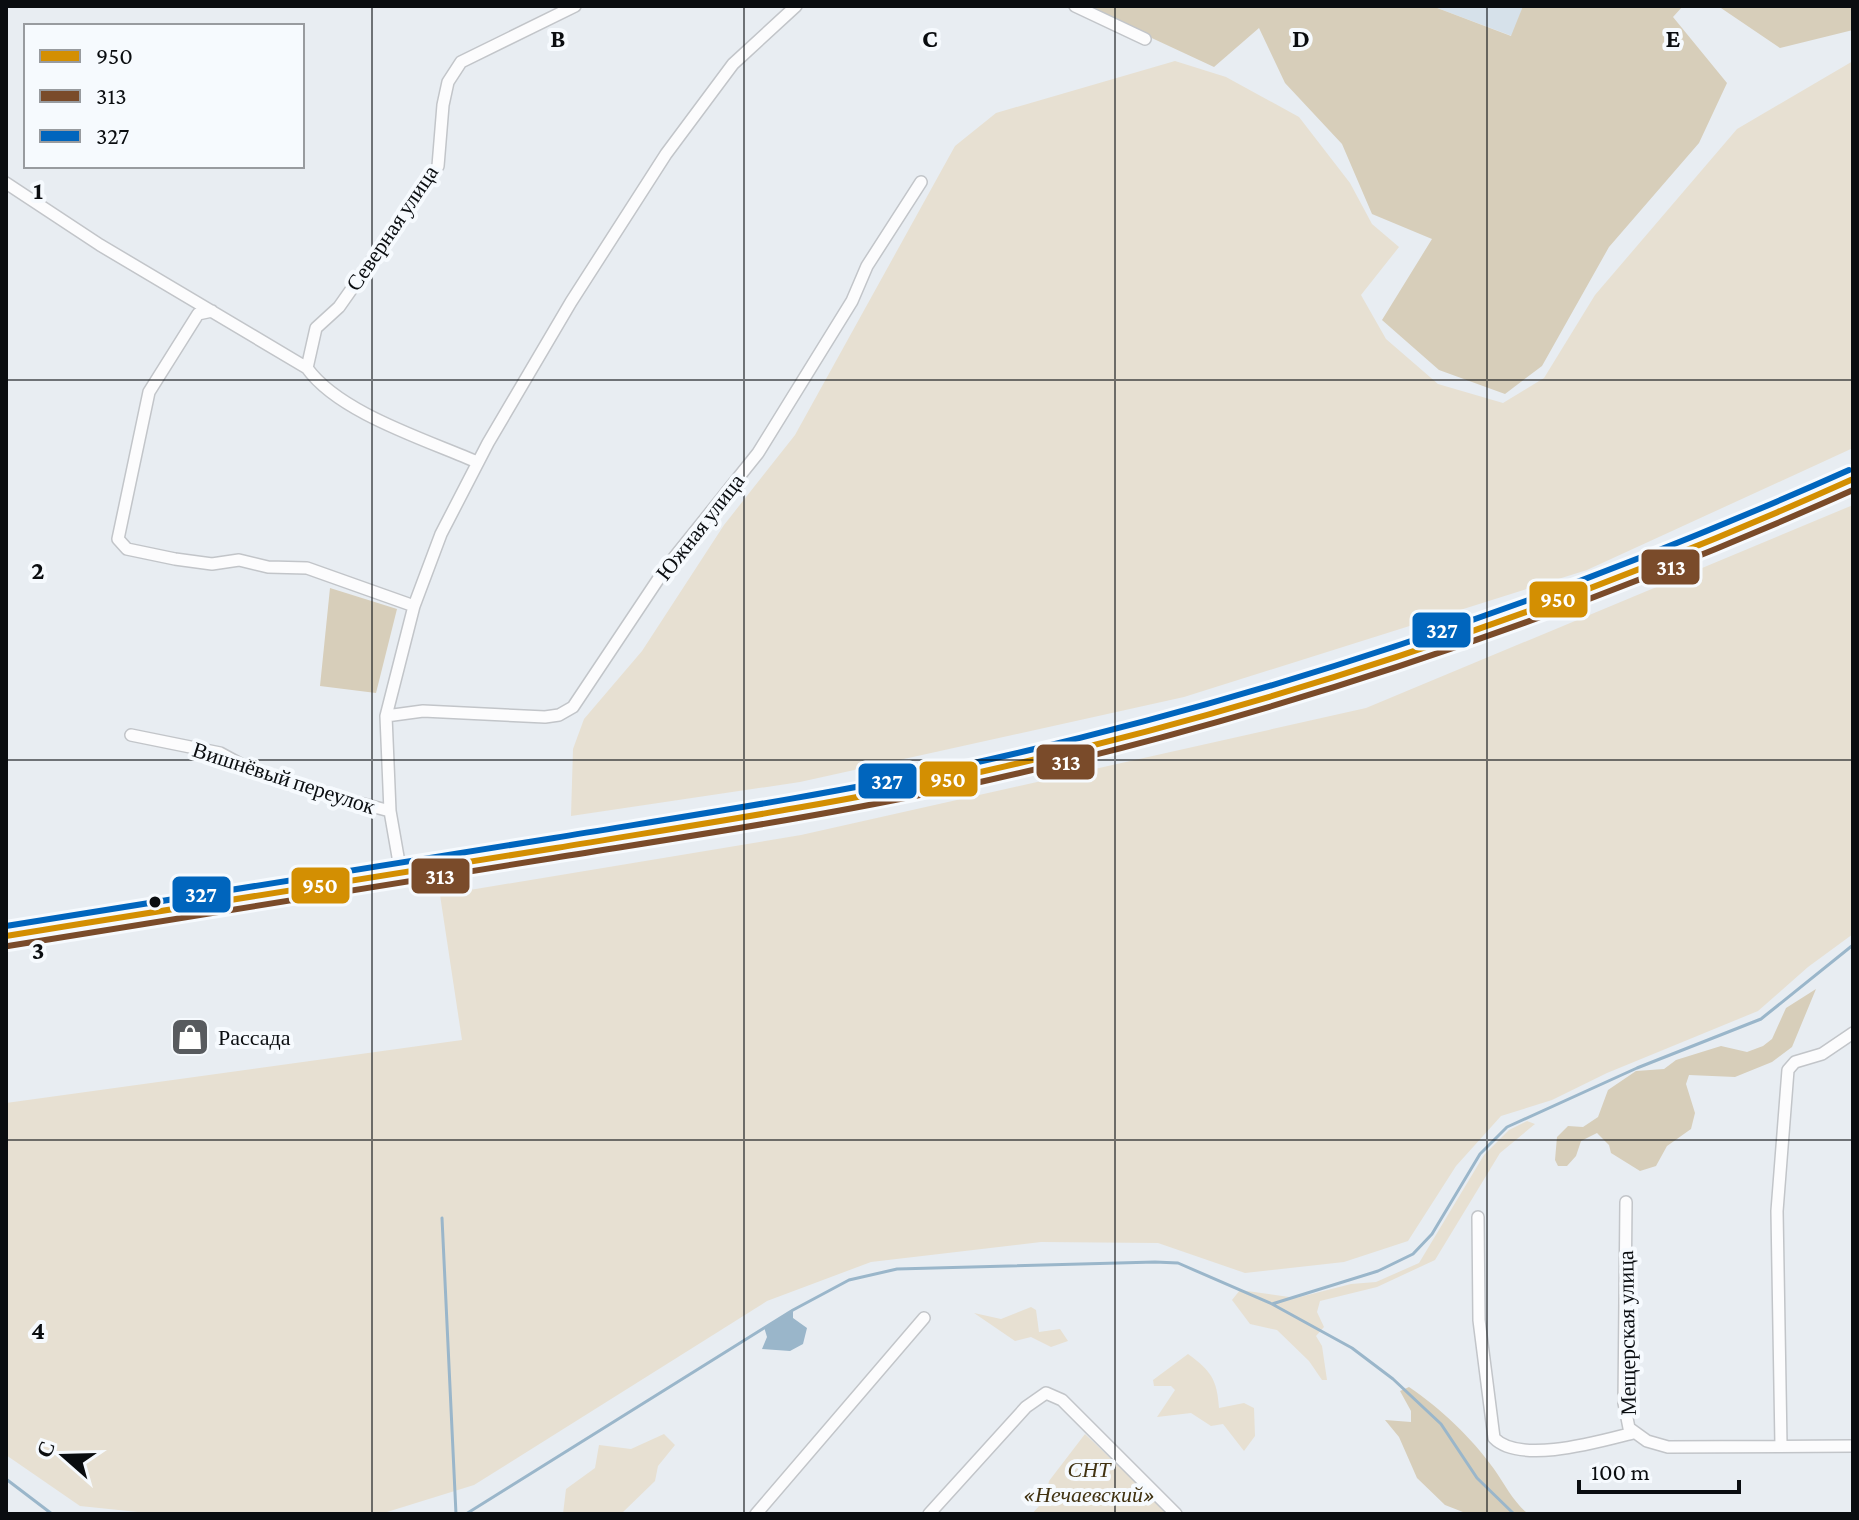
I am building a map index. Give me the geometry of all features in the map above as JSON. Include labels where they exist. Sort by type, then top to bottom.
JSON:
[{"type":"main road","points":[[6,936],[739,817],[1005,766],[1248,703],[1546,607],[1730,537],[1853,479]]},
{"type":"street","name":"Северная улица","points":[[307,368],[316,328],[339,307],[438,166],[448,82],[461,62],[575,6]]},
{"type":"street","points":[[401,874],[390,811],[386,716],[414,606],[441,534],[477,462],[571,302],[666,154],[733,64],[796,6]]},
{"type":"street","points":[[1075,6],[1145,39]]},
{"type":"street","name":"Южная улица","points":[[386,716],[423,711],[545,717],[559,715],[573,707],[665,569],[758,453],[852,301],[867,266],[921,182]]},
{"type":"street","points":[[6,183],[100,245],[307,368],[318,384],[380,420],[477,462]]},
{"type":"street","points":[[212,311],[198,314],[149,392],[118,539],[127,549],[175,559],[212,564],[239,560],[268,567],[307,568],[414,606]]},
{"type":"street","name":"Вишнёвый переулок","points":[[131,735],[220,753],[244,766],[306,789],[390,811]]},
{"type":"street","points":[[1781,1445],[1777,1211],[1788,1070],[1795,1062],[1822,1054],[1853,1033]]},
{"type":"street","name":"Мещерская улица","points":[[1478,1217],[1479,1320],[1494,1438],[1503,1445],[1517,1448],[1574,1448],[1633,1433],[1627,1425],[1624,1403],[1626,1202]]},
{"type":"street","points":[[756,1514],[924,1318]]},
{"type":"street","points":[[929,1514],[1026,1407],[1046,1393],[1062,1400],[1176,1514]]},
{"type":"street","points":[[1633,1433],[1668,1447],[1853,1446]]},
{"type":"shaded area","points":[[1083,6],[1432,6],[1511,36],[1523,6],[1683,6],[1673,17],[1727,83],[1699,143],[1609,247],[1542,366],[1505,394],[1439,370],[1382,320],[1432,239],[1372,214],[1342,144],[1285,83],[1259,28],[1214,67]]},
{"type":"shaded area","points":[[1432,6],[1523,6],[1512,36]]},
{"type":"shaded area","points":[[1718,6],[1853,6],[1853,30],[1780,48]]},
{"type":"shaded area","points":[[330,588],[397,609],[376,693],[320,686]]},
{"type":"shaded area","points":[[1816,989],[1792,1047],[1772,1062],[1735,1077],[1689,1075],[1686,1084],[1695,1113],[1691,1129],[1667,1146],[1656,1166],[1640,1171],[1611,1153],[1609,1145],[1597,1133],[1581,1141],[1576,1156],[1567,1166],[1558,1166],[1555,1160],[1557,1137],[1568,1126],[1583,1127],[1598,1117],[1608,1090],[1636,1071],[1664,1069],[1676,1060],[1721,1046],[1747,1052],[1763,1046],[1772,1039],[1786,1008]]},
{"type":"shaded area","points":[[1409,1387],[1466,1435],[1528,1514],[1468,1514],[1445,1505],[1417,1478],[1399,1437],[1385,1420],[1411,1422],[1411,1411],[1400,1391]]},
{"type":"green space","points":[[1175,61],[1226,77],[1299,117],[1350,183],[1372,224],[1399,247],[1361,295],[1386,339],[1438,384],[1503,403],[1544,378],[1595,295],[1737,129],[1853,61],[1853,448],[1587,570],[1184,697],[800,782],[571,816],[573,749],[584,719],[642,651],[724,525],[795,435],[955,146],[996,113]]},
{"type":"green space","points":[[1853,505],[1853,934],[1808,967],[1758,1011],[1607,1073],[1552,1100],[1501,1116],[1456,1166],[1408,1241],[1344,1262],[1245,1273],[1158,1243],[1041,1242],[871,1262],[767,1301],[474,1485],[387,1512],[157,1514],[80,1506],[6,1455],[6,1103],[462,1040],[440,895],[801,835],[1366,708]]},
{"type":"green space","points":[[1527,1121],[1535,1124],[1500,1153],[1435,1260],[1377,1287],[1320,1301],[1317,1312],[1324,1327],[1316,1336],[1322,1346],[1327,1380],[1322,1380],[1309,1361],[1277,1330],[1250,1324],[1232,1300],[1240,1290],[1296,1298],[1351,1284],[1376,1282],[1419,1263],[1484,1155],[1509,1130]]},
{"type":"green space","points":[[1031,1307],[1036,1310],[1039,1332],[1060,1329],[1068,1341],[1051,1347],[1031,1337],[1015,1341],[974,1313],[1001,1319]]},
{"type":"green space","points":[[1188,1354],[1211,1376],[1217,1390],[1219,1408],[1244,1403],[1254,1408],[1255,1436],[1244,1451],[1223,1424],[1211,1426],[1191,1413],[1157,1417],[1175,1390],[1171,1386],[1154,1386],[1153,1380]]},
{"type":"green space","points":[[664,1434],[675,1445],[658,1466],[655,1481],[621,1514],[563,1514],[566,1489],[595,1468],[599,1445],[631,1449]]},
{"type":"green space","name":"СНТ «Нечаевский»","points":[[1085,1434],[1169,1514],[1032,1514],[1045,1499],[1049,1481]]},
{"type":"water","points":[[793,1310],[793,1318],[807,1328],[803,1344],[790,1351],[762,1349],[767,1337],[764,1327]]},
{"type":"waterway","points":[[1272,1304],[1378,1271],[1413,1254],[1432,1234],[1480,1154],[1507,1127],[1637,1068],[1761,1019],[1853,945]]},
{"type":"waterway","points":[[442,1218],[456,1514]]},
{"type":"waterway","points":[[466,1514],[793,1310],[849,1280],[897,1269],[1155,1262],[1178,1263],[1272,1304],[1352,1348],[1393,1379],[1441,1424],[1477,1478],[1514,1514]]},
{"type":"waterway","points":[[6,1479],[52,1514]]},
{"type":"transit line","name":"327","points":[[6,926],[803,797],[951,768],[1066,741],[1181,711],[1408,642],[1630,562],[1849,470]]},
{"type":"transit line","name":"950","points":[[6,936],[804,807],[953,778],[1069,751],[1184,721],[1411,652],[1634,571],[1853,479]]},
{"type":"transit line","name":"313","points":[[8,946],[700,835],[953,788],[1069,761],[1184,731],[1411,662],[1634,582],[1853,490]]},
{"type":"place","name":"Рассада","points":[[190,1037]]}]
